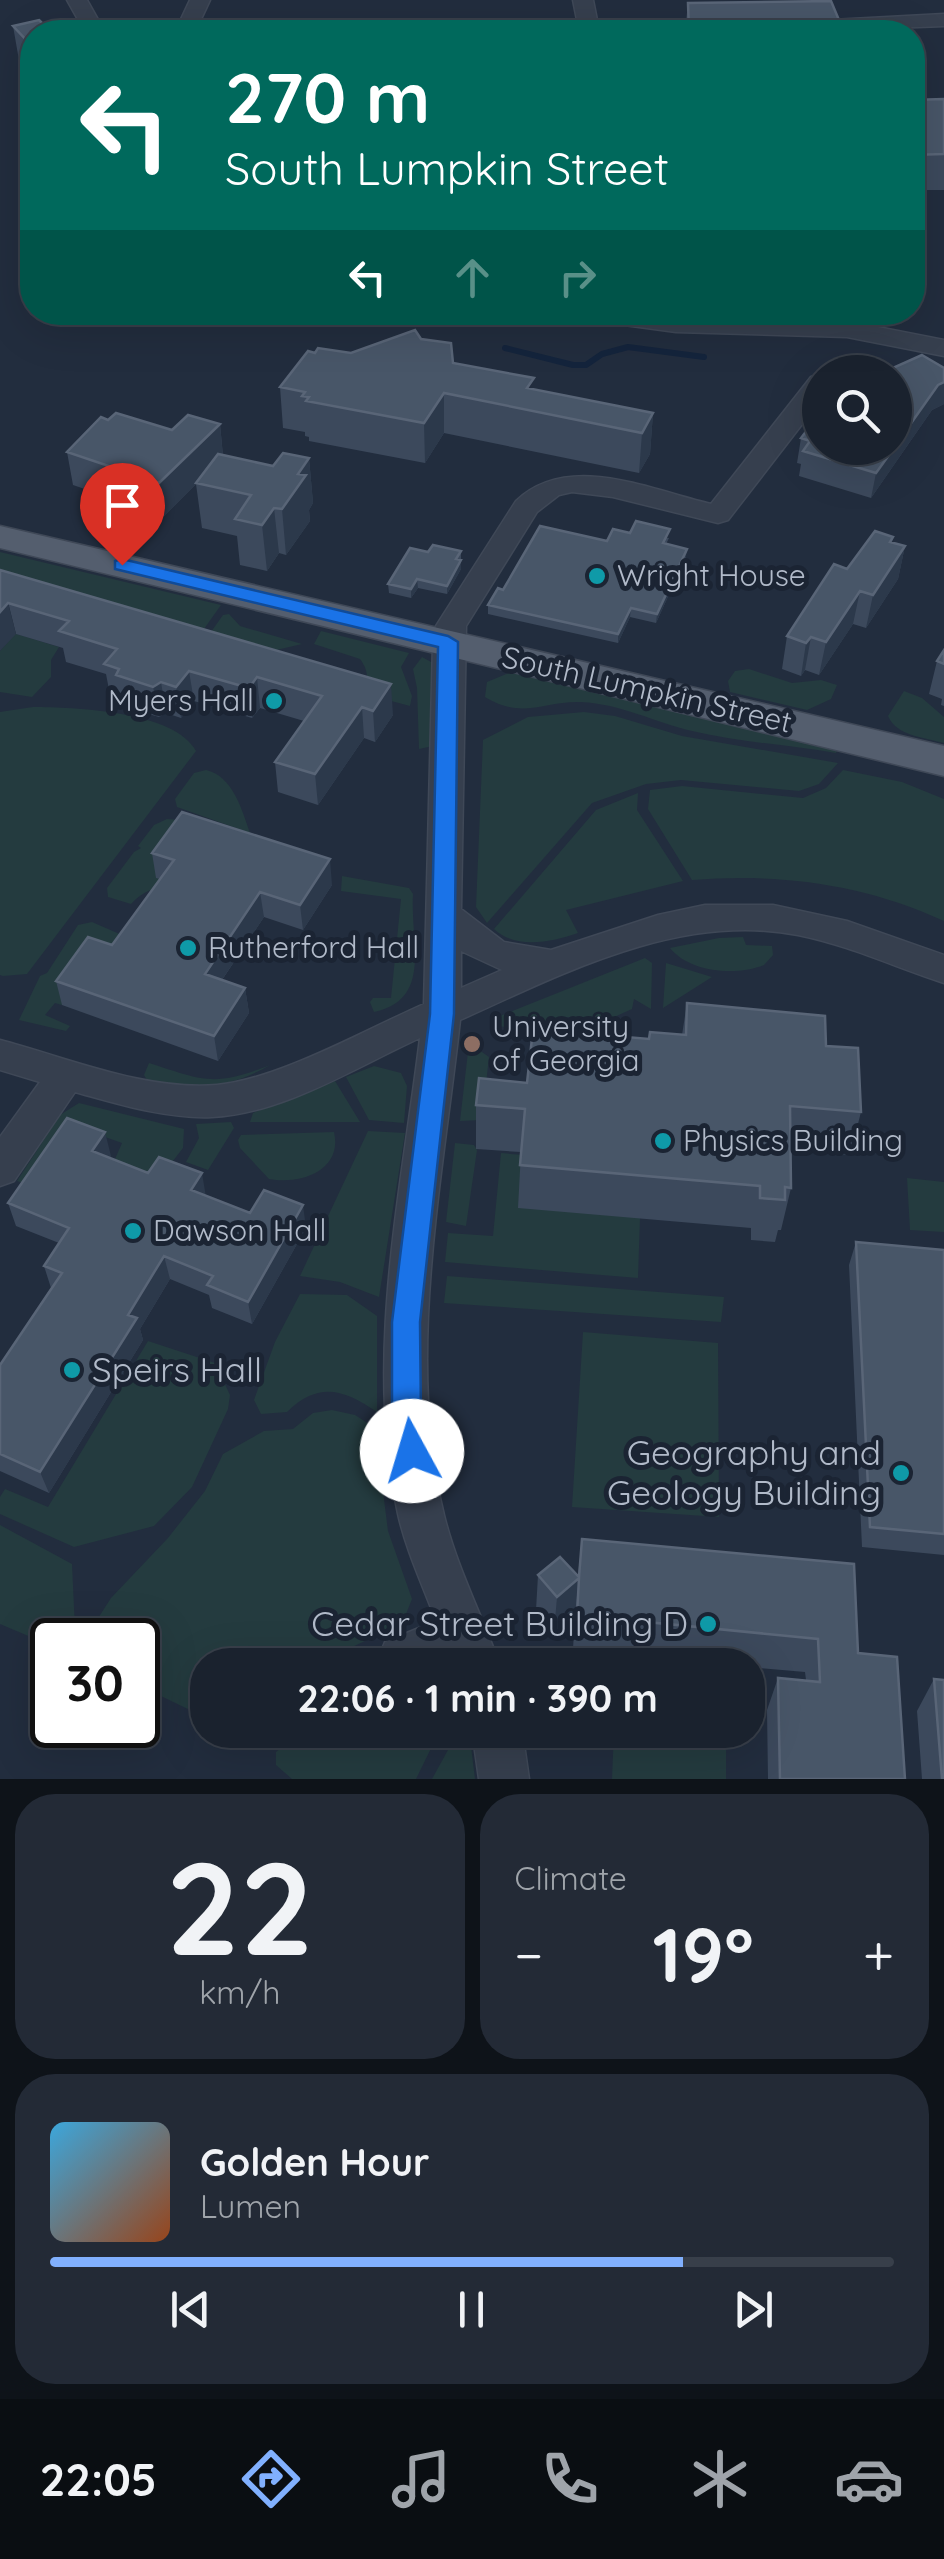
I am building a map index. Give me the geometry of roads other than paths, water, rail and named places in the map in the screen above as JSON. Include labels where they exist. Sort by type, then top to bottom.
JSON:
[{"type":"main road","name":"South Lumpkin Street","points":[[0,538],[944,762]]},
{"type":"street","points":[[890,0],[906,20]]},
{"type":"street","points":[[710,325],[944,335]]},
{"type":"street","points":[[841,355],[849,345],[848,329]]},
{"type":"street","points":[[469,1648],[422,1516],[406,1419],[406,1322],[442,1014],[451,626],[526,507],[542,492],[556,486],[587,485],[718,514],[802,405]]},
{"type":"street","points":[[442,910],[483,950],[504,958],[559,964]]},
{"type":"street","points":[[0,1056],[181,1100],[216,1101],[256,1091],[559,964],[658,929],[714,917],[748,916],[817,927],[944,970]]},
{"type":"street","points":[[0,1169],[67,1074]]},
{"type":"street","points":[[500,1748],[504,1779]]},
{"type":"waterway","points":[[505,348],[573,365],[586,365],[602,354],[628,347],[704,357]]},
{"type":"place","name":"Wright House","points":[[597,576]]},
{"type":"place","name":"Myers Hall","points":[[274,701]]},
{"type":"place","name":"Rutherford Hall","points":[[188,948]]},
{"type":"place","name":"University of Georgia","points":[[472,1044]]},
{"type":"place","name":"Physics Building","points":[[663,1141]]},
{"type":"place","name":"Dawson Hall","points":[[133,1231]]},
{"type":"place","name":"Speirs Hall","points":[[72,1370]]},
{"type":"place","name":"Geography and Geology Building","points":[[901,1473]]},
{"type":"place","name":"Cedar Street Building D","points":[[708,1624]]}]
